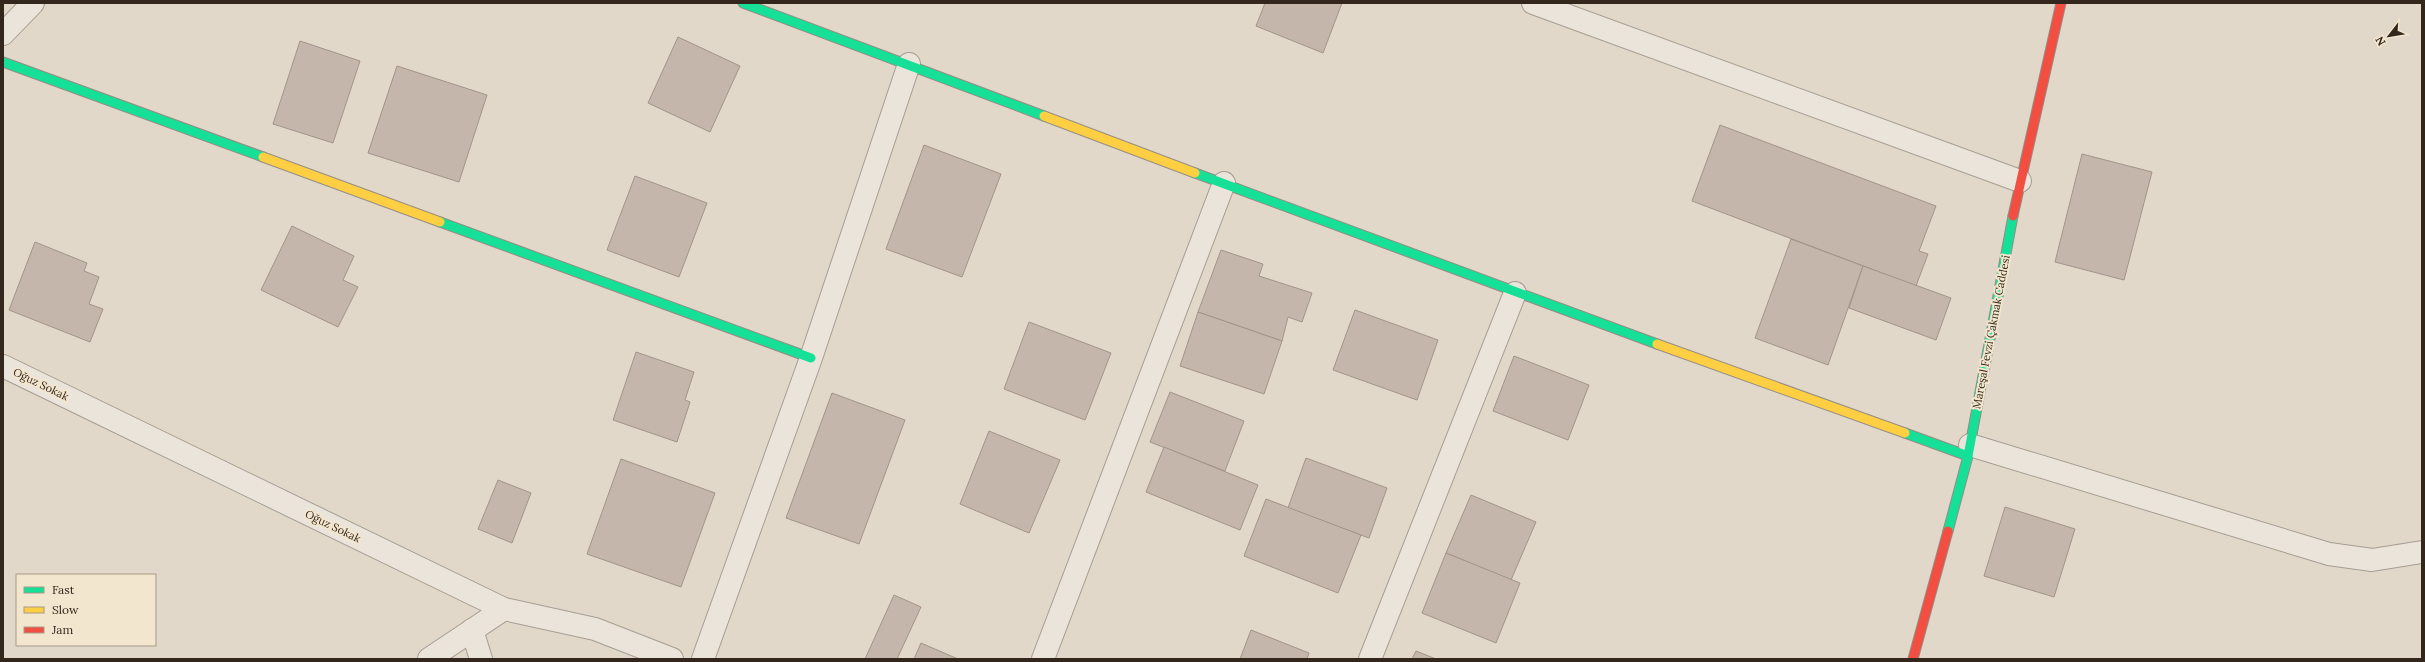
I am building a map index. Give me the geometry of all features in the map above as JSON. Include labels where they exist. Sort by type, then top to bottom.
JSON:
[{"type":"street","points":[[3,34],[33,3]]},
{"type":"street","points":[[743,3],[909,64],[1515,293],[1969,450],[2329,554],[2372,560],[2422,552]]},
{"type":"street","points":[[1533,3],[2020,181]]},
{"type":"street","name":"Mareşal Fevzi Çakmak Caddesi","points":[[1913,659],[1969,450],[2020,181],[2061,3]]},
{"type":"street","points":[[3,62],[811,358]]},
{"type":"street","points":[[703,659],[811,358],[909,64]]},
{"type":"street","points":[[1043,659],[1224,183]]},
{"type":"street","points":[[1370,659],[1515,293]]},
{"type":"street","name":"Oğuz Sokak","points":[[3,366],[504,609],[595,630],[672,659]]},
{"type":"street","points":[[429,659],[504,609]]},
{"type":"street","points":[[472,630],[481,659]]},
{"type":"building","points":[[1265,3],[1342,3],[1323,53],[1256,26]]},
{"type":"building","points":[[678,37],[740,66],[710,132],[648,103]]},
{"type":"building","points":[[300,41],[360,61],[333,143],[273,124]]},
{"type":"building","points":[[397,66],[487,95],[459,182],[368,153]]},
{"type":"building","points":[[1720,125],[1936,206],[1919,251],[1928,254],[1916,286],[1692,201]]},
{"type":"building","points":[[924,145],[1001,174],[962,277],[886,249]]},
{"type":"building","points":[[2082,154],[2152,172],[2124,280],[2055,262]]},
{"type":"building","points":[[635,176],[707,203],[679,277],[607,250]]},
{"type":"building","points":[[292,226],[354,256],[343,280],[358,287],[338,327],[261,290]]},
{"type":"building","points":[[1791,239],[1863,266],[1828,365],[1755,338]]},
{"type":"building","points":[[35,242],[87,263],[84,271],[99,277],[89,304],[103,309],[90,342],[9,310]]},
{"type":"building","points":[[1221,250],[1263,264],[1259,276],[1312,293],[1302,322],[1288,317],[1282,341],[1198,312]]},
{"type":"building","points":[[1863,266],[1951,298],[1936,340],[1849,308]]},
{"type":"building","points":[[1355,310],[1438,340],[1417,400],[1333,370]]},
{"type":"building","points":[[1198,312],[1282,341],[1264,394],[1180,366]]},
{"type":"building","points":[[1029,322],[1111,353],[1085,420],[1004,389]]},
{"type":"building","points":[[636,352],[694,372],[685,400],[690,402],[677,442],[613,420]]},
{"type":"building","points":[[1514,356],[1589,385],[1568,440],[1493,411]]},
{"type":"building","points":[[1170,392],[1244,421],[1225,471],[1150,442]]},
{"type":"building","points":[[832,393],[905,420],[859,544],[786,518]]},
{"type":"building","points":[[989,431],[1060,460],[1029,533],[960,504]]},
{"type":"building","points":[[1164,447],[1258,485],[1240,530],[1146,492]]},
{"type":"building","points":[[1306,458],[1387,488],[1369,538],[1288,508]]},
{"type":"building","points":[[621,459],[715,493],[681,587],[587,554]]},
{"type":"building","points":[[498,480],[531,493],[512,543],[478,529]]},
{"type":"building","points":[[1471,495],[1536,522],[1511,580],[1446,553]]},
{"type":"building","points":[[1266,499],[1361,535],[1338,593],[1244,556]]},
{"type":"building","points":[[2005,507],[2075,529],[2054,597],[1984,576]]},
{"type":"building","points":[[1446,553],[1520,583],[1496,643],[1422,613]]},
{"type":"building","points":[[894,595],[921,607],[897,659],[865,659]]},
{"type":"building","points":[[1251,630],[1309,653],[1307,659],[1240,659]]},
{"type":"building","points":[[921,643],[958,659],[914,659]]},
{"type":"building","points":[[1416,651],[1436,659],[1412,659]]},
{"type":"traffic: fast","points":[[743,3],[1044,116]]},
{"type":"traffic: fast","points":[[3,62],[263,157]]},
{"type":"traffic: fast","points":[[1195,173],[1657,344]]},
{"type":"traffic: fast","points":[[1948,531],[1968,456],[2013,216]]},
{"type":"traffic: fast","points":[[440,222],[811,358]]},
{"type":"traffic: fast","points":[[1905,433],[1968,456]]},
{"type":"traffic: slow","points":[[1044,116],[1195,173]]},
{"type":"traffic: slow","points":[[263,157],[440,222]]},
{"type":"traffic: slow","points":[[1657,344],[1905,433]]},
{"type":"traffic: jam","points":[[2013,216],[2061,3]]},
{"type":"traffic: jam","points":[[1913,659],[1948,531]]}]
